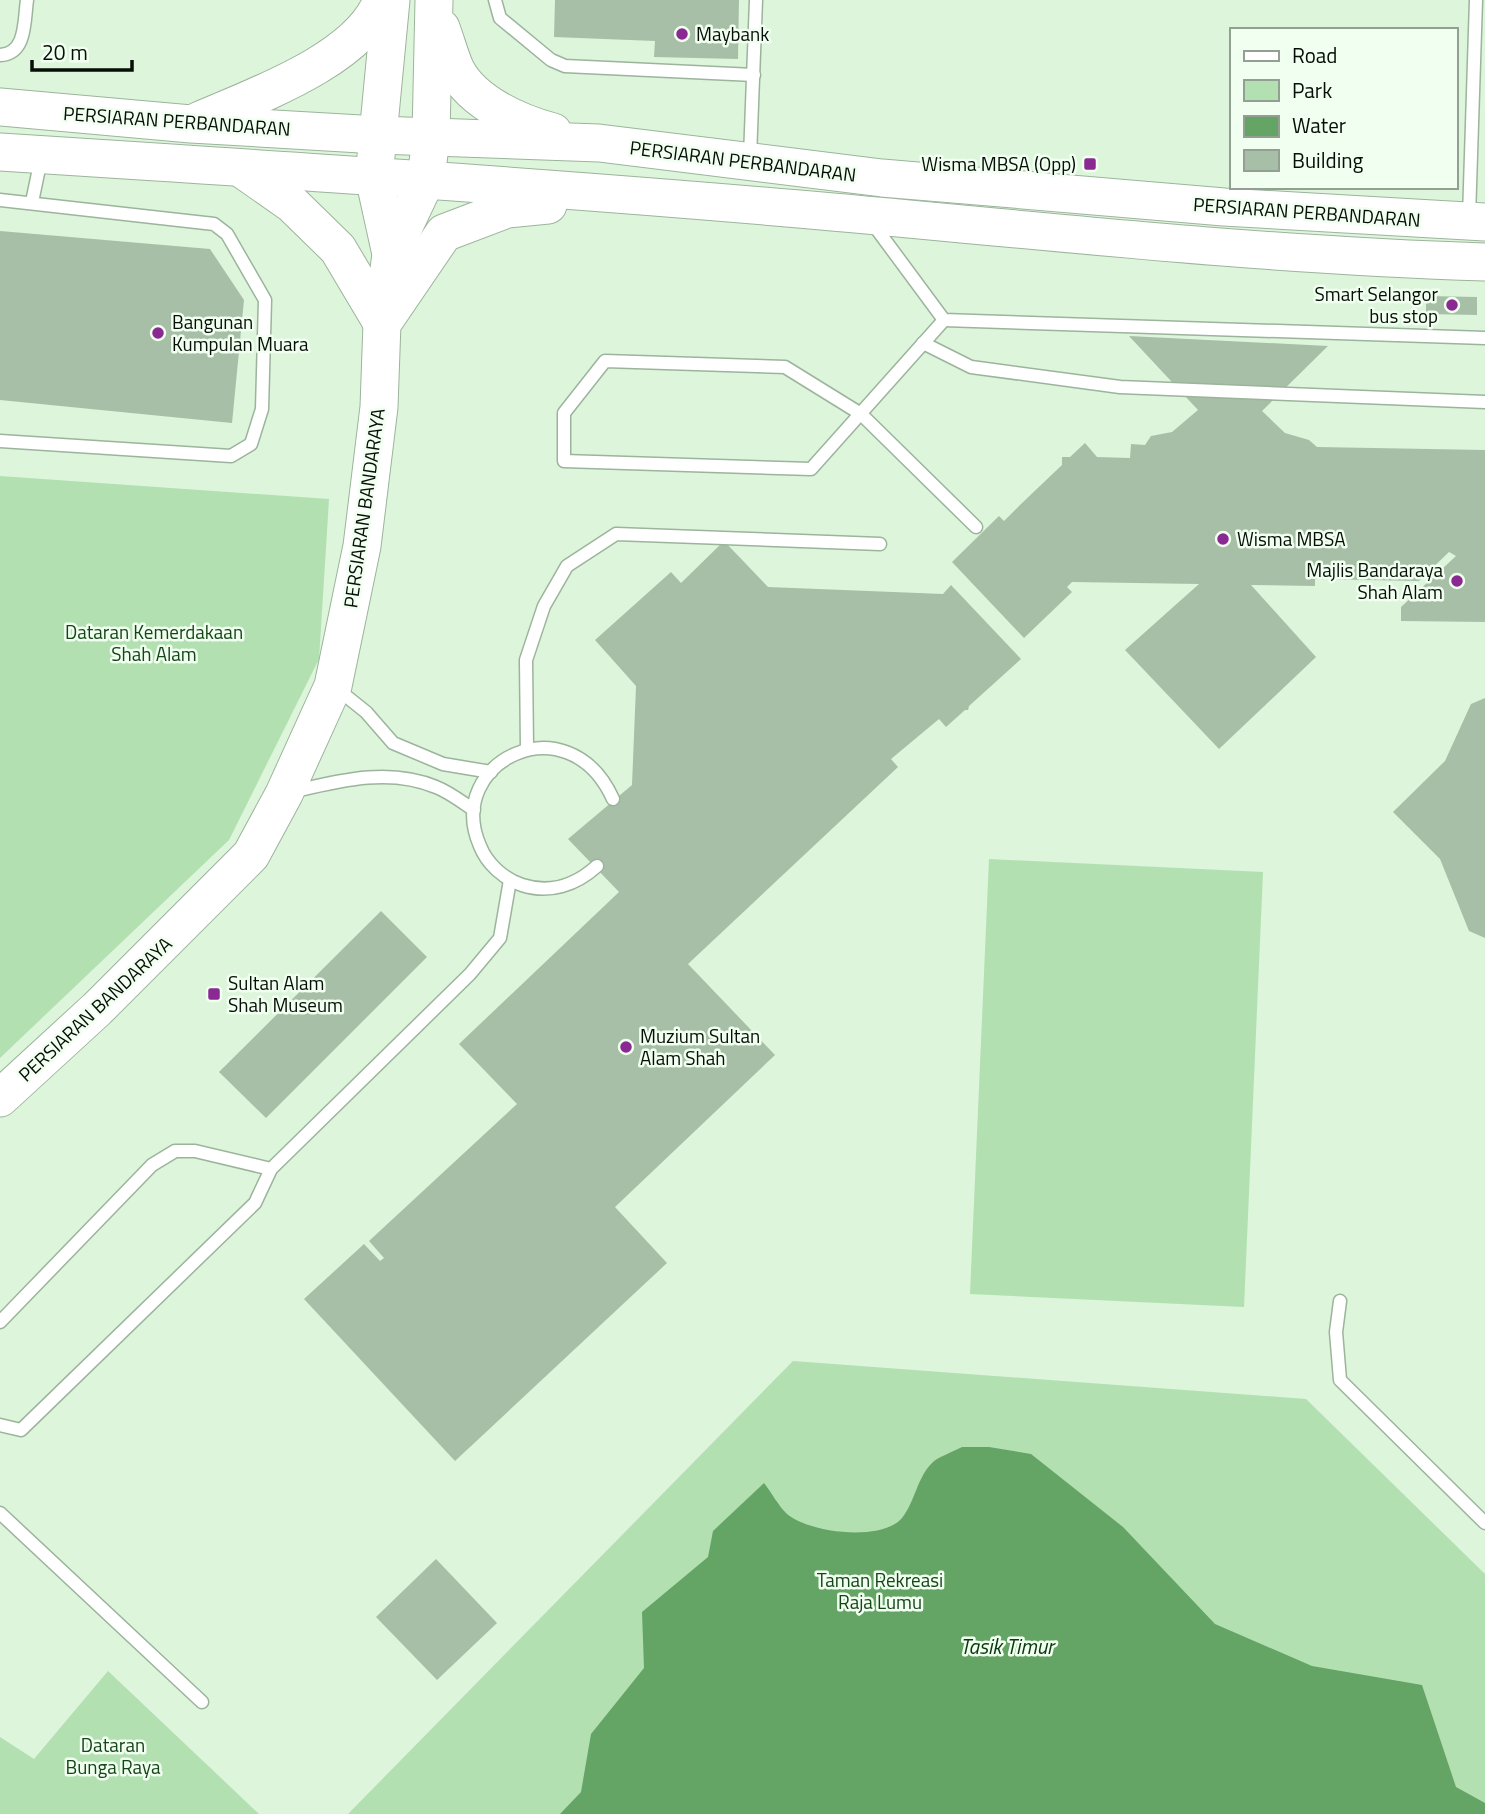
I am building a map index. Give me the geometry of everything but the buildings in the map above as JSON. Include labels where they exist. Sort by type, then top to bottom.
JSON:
[{"type":"main road","points":[[191,124],[290,81],[326,61],[359,32],[382,0]]},
{"type":"main road","name":"PERSIARAN BANDARAYA","points":[[391,0],[374,177],[391,254]]},
{"type":"main road","points":[[434,4],[456,71],[469,88],[496,108],[532,127],[599,143]]},
{"type":"main road","name":"PERSIARAN BANDARAYA","points":[[0,1098],[97,1009],[236,874],[264,835],[333,686],[362,546],[379,407],[382,324],[391,254],[426,180],[431,136],[434,4]]},
{"type":"main road","name":"PERSIARAN PERBANDARAN","points":[[0,107],[191,124],[378,135],[599,143],[882,178],[1224,208],[1477,221]]},
{"type":"main road","name":"PERSIARAN PERBANDARAN","points":[[0,152],[657,197],[1082,236],[1366,258],[1485,262]]},
{"type":"main road","points":[[240,168],[292,204],[338,249],[382,324],[444,233],[452,229],[507,208],[657,197]]},
{"type":"lane","points":[[0,55],[10,53],[19,44],[27,0]]},
{"type":"lane","points":[[495,0],[500,18],[551,61],[565,66],[754,75]]},
{"type":"lane","points":[[750,162],[756,0]]},
{"type":"lane","points":[[1476,0],[1477,221]]},
{"type":"lane","points":[[32,202],[42,155]]},
{"type":"lane","points":[[0,200],[214,224],[228,234],[265,300],[262,409],[251,444],[232,456],[0,441]]},
{"type":"lane","points":[[866,215],[944,320]]},
{"type":"lane","points":[[976,527],[861,414],[786,367],[605,361],[564,413],[564,461],[811,469],[861,414],[944,320],[1485,338]]},
{"type":"lane","points":[[923,343],[971,366],[1119,387],[1485,402]]},
{"type":"lane","points":[[527,749],[526,660],[544,606],[567,566],[616,534],[880,544]]},
{"type":"lane","points":[[333,686],[366,712],[393,744],[443,764],[491,772]]},
{"type":"lane","points":[[597,866],[578,880],[556,888],[533,888],[510,880],[489,862],[476,837],[474,810],[479,789],[491,772],[507,758],[527,749],[545,747],[579,757],[594,768],[613,799]]},
{"type":"lane","points":[[284,794],[345,779],[381,776],[436,786],[474,810]]},
{"type":"lane","points":[[0,1425],[21,1430],[255,1203],[271,1170],[470,974],[500,937],[510,880]]},
{"type":"lane","points":[[0,1322],[152,1166],[175,1151],[225,1157],[271,1170]]},
{"type":"lane","points":[[1340,1301],[1336,1332],[1340,1380],[1485,1523]]},
{"type":"lane","points":[[0,1513],[202,1702]]},
{"type":"green space","name":"Dataran Kemerdakaan Shah Alam","points":[[0,476],[329,499],[319,659],[229,840],[0,1058]]},
{"type":"green space","points":[[989,859],[1263,872],[1244,1307],[970,1294]]},
{"type":"green space","name":"Taman Rekreasi Raja Lumu","points":[[793,1361],[1306,1399],[1485,1574],[1485,1814],[348,1814]]},
{"type":"green space","name":"Dataran Bunga Raya","points":[[108,1671],[259,1814],[0,1814],[0,1737],[34,1759]]},
{"type":"water","name":"Tasik Timur","points":[[962,1447],[989,1447],[1031,1454],[1123,1527],[1215,1624],[1312,1666],[1422,1685],[1456,1787],[1485,1803],[1485,1814],[560,1814],[581,1792],[591,1734],[644,1668],[642,1612],[708,1557],[713,1531],[764,1483],[786,1513],[810,1526],[844,1532],[878,1530],[902,1518],[923,1475],[933,1462]]},
{"type":"place","name":"Maybank","points":[[682,34]]},
{"type":"place","name":"Wisma MBSA (Opp)","points":[[1090,164]]},
{"type":"place","name":"Smart Selangor bus stop","points":[[1452,305]]},
{"type":"place","name":"Bangunan Kumpulan Muara","points":[[158,333]]},
{"type":"place","name":"Wisma MBSA","points":[[1223,539]]},
{"type":"place","name":"Majlis Bandaraya Shah Alam","points":[[1457,581]]},
{"type":"place","name":"Sultan Alam Shah Museum","points":[[214,994]]},
{"type":"place","name":"Muzium Sultan Alam Shah","points":[[626,1047]]}]
